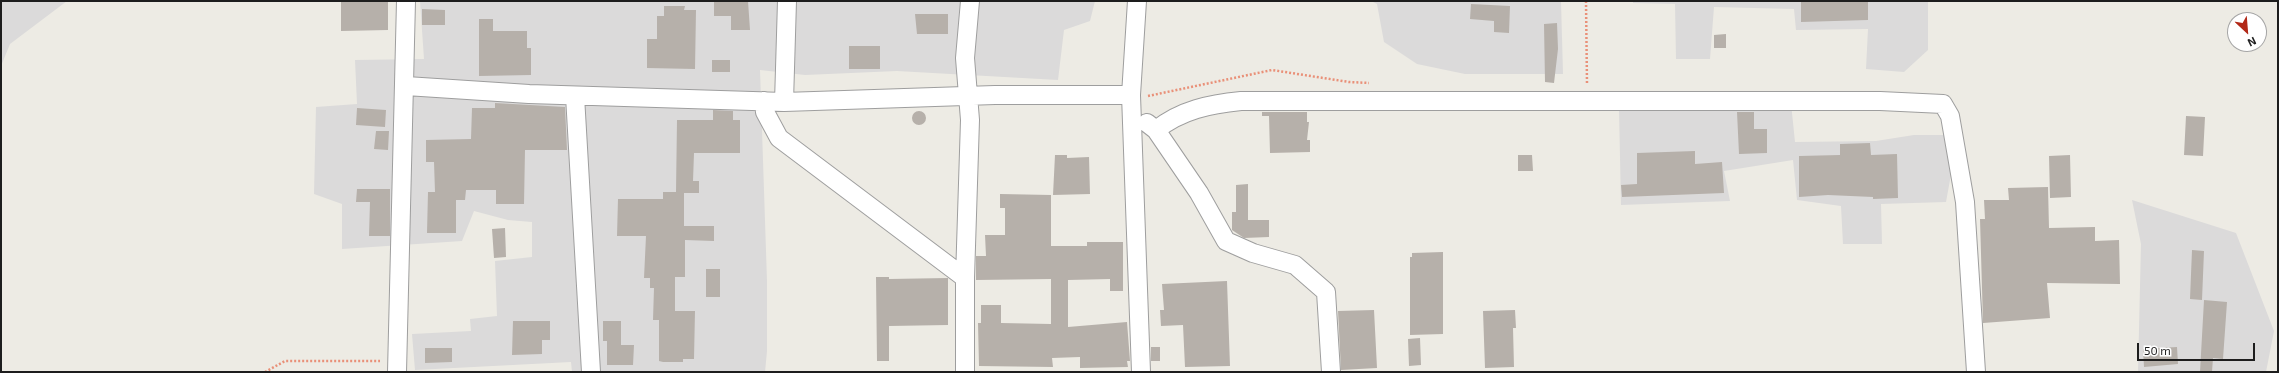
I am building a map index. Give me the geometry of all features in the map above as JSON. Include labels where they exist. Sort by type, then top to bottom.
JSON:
[{"type":"street","points":[[397,366],[406,86],[406,1]]},
{"type":"street","points":[[784,102],[787,1]]},
{"type":"street","points":[[965,372],[965,278],[970,120],[964,58],[970,1]]},
{"type":"street","points":[[1137,1],[1132,103],[1141,372]]},
{"type":"street","points":[[406,86],[575,96],[784,102],[995,95],[1132,103],[1156,130],[1200,193],[1226,241],[1253,253],[1295,265],[1326,292],[1331,372]]},
{"type":"street","points":[[575,96],[591,372]]},
{"type":"street","points":[[764,101],[765,112],[779,138],[965,278]]},
{"type":"street","points":[[1156,130],[1168,120],[1191,110],[1203,106],[1241,101],[1880,101],[1943,104],[1950,116],[1965,202],[1976,372]]},
{"type":"path","points":[[1586,1],[1587,87]]},
{"type":"path","points":[[1132,103],[1150,96],[1272,70],[1349,82],[1372,83]]},
{"type":"path","points":[[265,372],[285,361],[397,366]]},
{"type":"shaded area","points":[[1,1],[67,1],[10,44],[1,66]]},
{"type":"shaded area","points":[[420,1],[1095,1],[1090,21],[1064,30],[1058,80],[897,71],[805,75],[760,70],[767,281],[767,351],[765,372],[572,372],[571,362],[415,370],[412,334],[471,331],[470,319],[497,316],[495,261],[532,257],[532,222],[508,220],[474,211],[462,241],[342,249],[342,204],[314,194],[316,107],[357,104],[355,60],[424,59]]},
{"type":"shaded area","points":[[1371,1],[1561,1],[1563,74],[1465,74],[1417,64],[1384,42],[1377,4]]},
{"type":"shaded area","points":[[1633,1],[1928,1],[1928,50],[1904,72],[1866,69],[1868,29],[1796,30],[1794,9],[1714,7],[1710,59],[1676,59],[1675,4],[1633,3]]},
{"type":"shaded area","points":[[1791,103],[1795,142],[1876,141],[1914,135],[1944,135],[1952,169],[1946,202],[1881,204],[1882,244],[1843,244],[1841,206],[1797,200],[1793,160],[1724,171],[1730,201],[1621,205],[1619,109]]},
{"type":"shaded area","points":[[2132,200],[2236,233],[2274,331],[2266,372],[2138,372],[2141,244]]},
{"type":"building","points":[[341,1],[388,1],[388,30],[341,31]]},
{"type":"building","points":[[714,1],[748,1],[750,30],[731,30],[731,16],[714,16]]},
{"type":"building","points":[[1801,1],[1868,1],[1868,20],[1801,22]]},
{"type":"building","points":[[1471,4],[1510,6],[1509,33],[1494,32],[1494,21],[1470,19]]},
{"type":"building","points":[[664,6],[685,6],[684,10],[696,10],[695,69],[647,68],[647,39],[657,39],[657,16],[664,16]]},
{"type":"building","points":[[422,9],[445,10],[445,25],[422,25]]},
{"type":"building","points":[[915,14],[948,14],[948,34],[917,34]]},
{"type":"building","points":[[479,19],[493,19],[493,31],[527,31],[527,48],[531,48],[531,75],[479,76]]},
{"type":"building","points":[[1557,23],[1558,49],[1554,83],[1545,82],[1544,24]]},
{"type":"building","points":[[1726,34],[1726,48],[1714,48],[1714,35]]},
{"type":"building","points":[[849,46],[880,46],[880,69],[849,69]]},
{"type":"building","points":[[712,60],[730,60],[730,72],[712,72]]},
{"type":"building","points":[[495,103],[565,107],[567,150],[525,150],[524,204],[496,204],[496,190],[466,190],[465,200],[456,200],[456,233],[427,233],[428,192],[435,192],[434,162],[426,162],[426,140],[471,139],[472,108],[495,108]]},
{"type":"building","points":[[357,108],[386,110],[385,127],[356,125]]},
{"type":"building","points":[[713,110],[733,111],[733,120],[740,120],[740,153],[694,153],[693,181],[699,181],[699,193],[684,193],[684,226],[714,226],[714,241],[685,240],[685,277],[675,277],[675,311],[695,311],[694,359],[683,359],[683,362],[663,362],[659,361],[659,320],[653,320],[654,288],[650,288],[650,278],[644,278],[646,236],[617,236],[618,199],[663,199],[663,192],[676,192],[677,120],[713,120]]},
{"type":"building","points":[[919,111],[924,113],[926,118],[924,123],[919,125],[914,123],[912,118],[914,113]]},
{"type":"building","points":[[1262,112],[1307,112],[1307,122],[1309,122],[1307,140],[1310,140],[1310,152],[1270,153],[1269,116],[1262,116]]},
{"type":"building","points":[[1737,112],[1754,112],[1754,129],[1767,129],[1767,153],[1739,154]]},
{"type":"building","points":[[2186,116],[2205,117],[2203,156],[2184,155]]},
{"type":"building","points":[[376,131],[389,131],[388,150],[374,149]]},
{"type":"building","points":[[1870,143],[1871,155],[1897,154],[1898,198],[1873,199],[1873,197],[1828,195],[1799,197],[1799,156],[1840,155],[1840,144]]},
{"type":"building","points":[[1695,151],[1695,164],[1722,162],[1724,193],[1622,197],[1621,185],[1637,184],[1637,153]]},
{"type":"building","points":[[1055,155],[1067,155],[1067,158],[1089,157],[1090,194],[1053,195]]},
{"type":"building","points":[[1518,155],[1532,155],[1533,171],[1518,171]]},
{"type":"building","points":[[2070,155],[2071,197],[2050,198],[2049,156]]},
{"type":"building","points":[[1248,184],[1248,220],[1269,220],[1269,237],[1244,238],[1232,230],[1232,212],[1236,212],[1236,185]]},
{"type":"building","points":[[2048,187],[2049,228],[2095,227],[2095,241],[2119,240],[2120,284],[2047,283],[2050,318],[1983,323],[1980,219],[1985,219],[1984,200],[2009,200],[2008,188]]},
{"type":"building","points":[[357,189],[390,189],[390,236],[369,236],[370,202],[356,202]]},
{"type":"building","points":[[1000,194],[1051,195],[1051,246],[1087,246],[1087,242],[1123,242],[1123,291],[1110,291],[1110,279],[1068,280],[1068,327],[1127,322],[1130,361],[1127,361],[1128,367],[1080,368],[1080,357],[1052,358],[1053,367],[979,366],[978,323],[981,323],[981,305],[1001,305],[1001,323],[1051,324],[1051,279],[976,280],[976,256],[986,256],[985,235],[1005,235],[1005,208],[1000,208]]},
{"type":"building","points":[[505,228],[506,257],[494,258],[492,229]]},
{"type":"building","points":[[2192,250],[2204,251],[2202,300],[2190,299]]},
{"type":"building","points":[[1443,252],[1443,334],[1410,335],[1410,257],[1412,257],[1412,253]]},
{"type":"building","points":[[706,269],[720,269],[720,297],[706,297]]},
{"type":"building","points":[[876,277],[889,277],[889,279],[948,278],[948,325],[889,326],[889,361],[877,361]]},
{"type":"building","points":[[1227,281],[1230,366],[1185,367],[1183,325],[1161,326],[1160,310],[1164,310],[1162,284]]},
{"type":"building","points":[[2204,300],[2227,302],[2223,359],[2213,358],[2212,372],[2200,372]]},
{"type":"building","points":[[1374,310],[1377,368],[1341,370],[1338,311]]},
{"type":"building","points":[[1515,310],[1516,328],[1513,328],[1514,367],[1485,368],[1483,311]]},
{"type":"building","points":[[513,321],[550,321],[550,340],[542,340],[542,354],[512,355]]},
{"type":"building","points":[[603,321],[621,321],[621,345],[634,345],[633,365],[607,365],[607,341],[603,341]]},
{"type":"building","points":[[1420,338],[1421,365],[1409,366],[1408,339]]},
{"type":"building","points":[[1151,347],[1160,347],[1160,361],[1151,361]]},
{"type":"building","points":[[2177,347],[2178,364],[2144,367],[2143,349]]},
{"type":"building","points":[[425,348],[452,348],[452,362],[425,363]]}]
